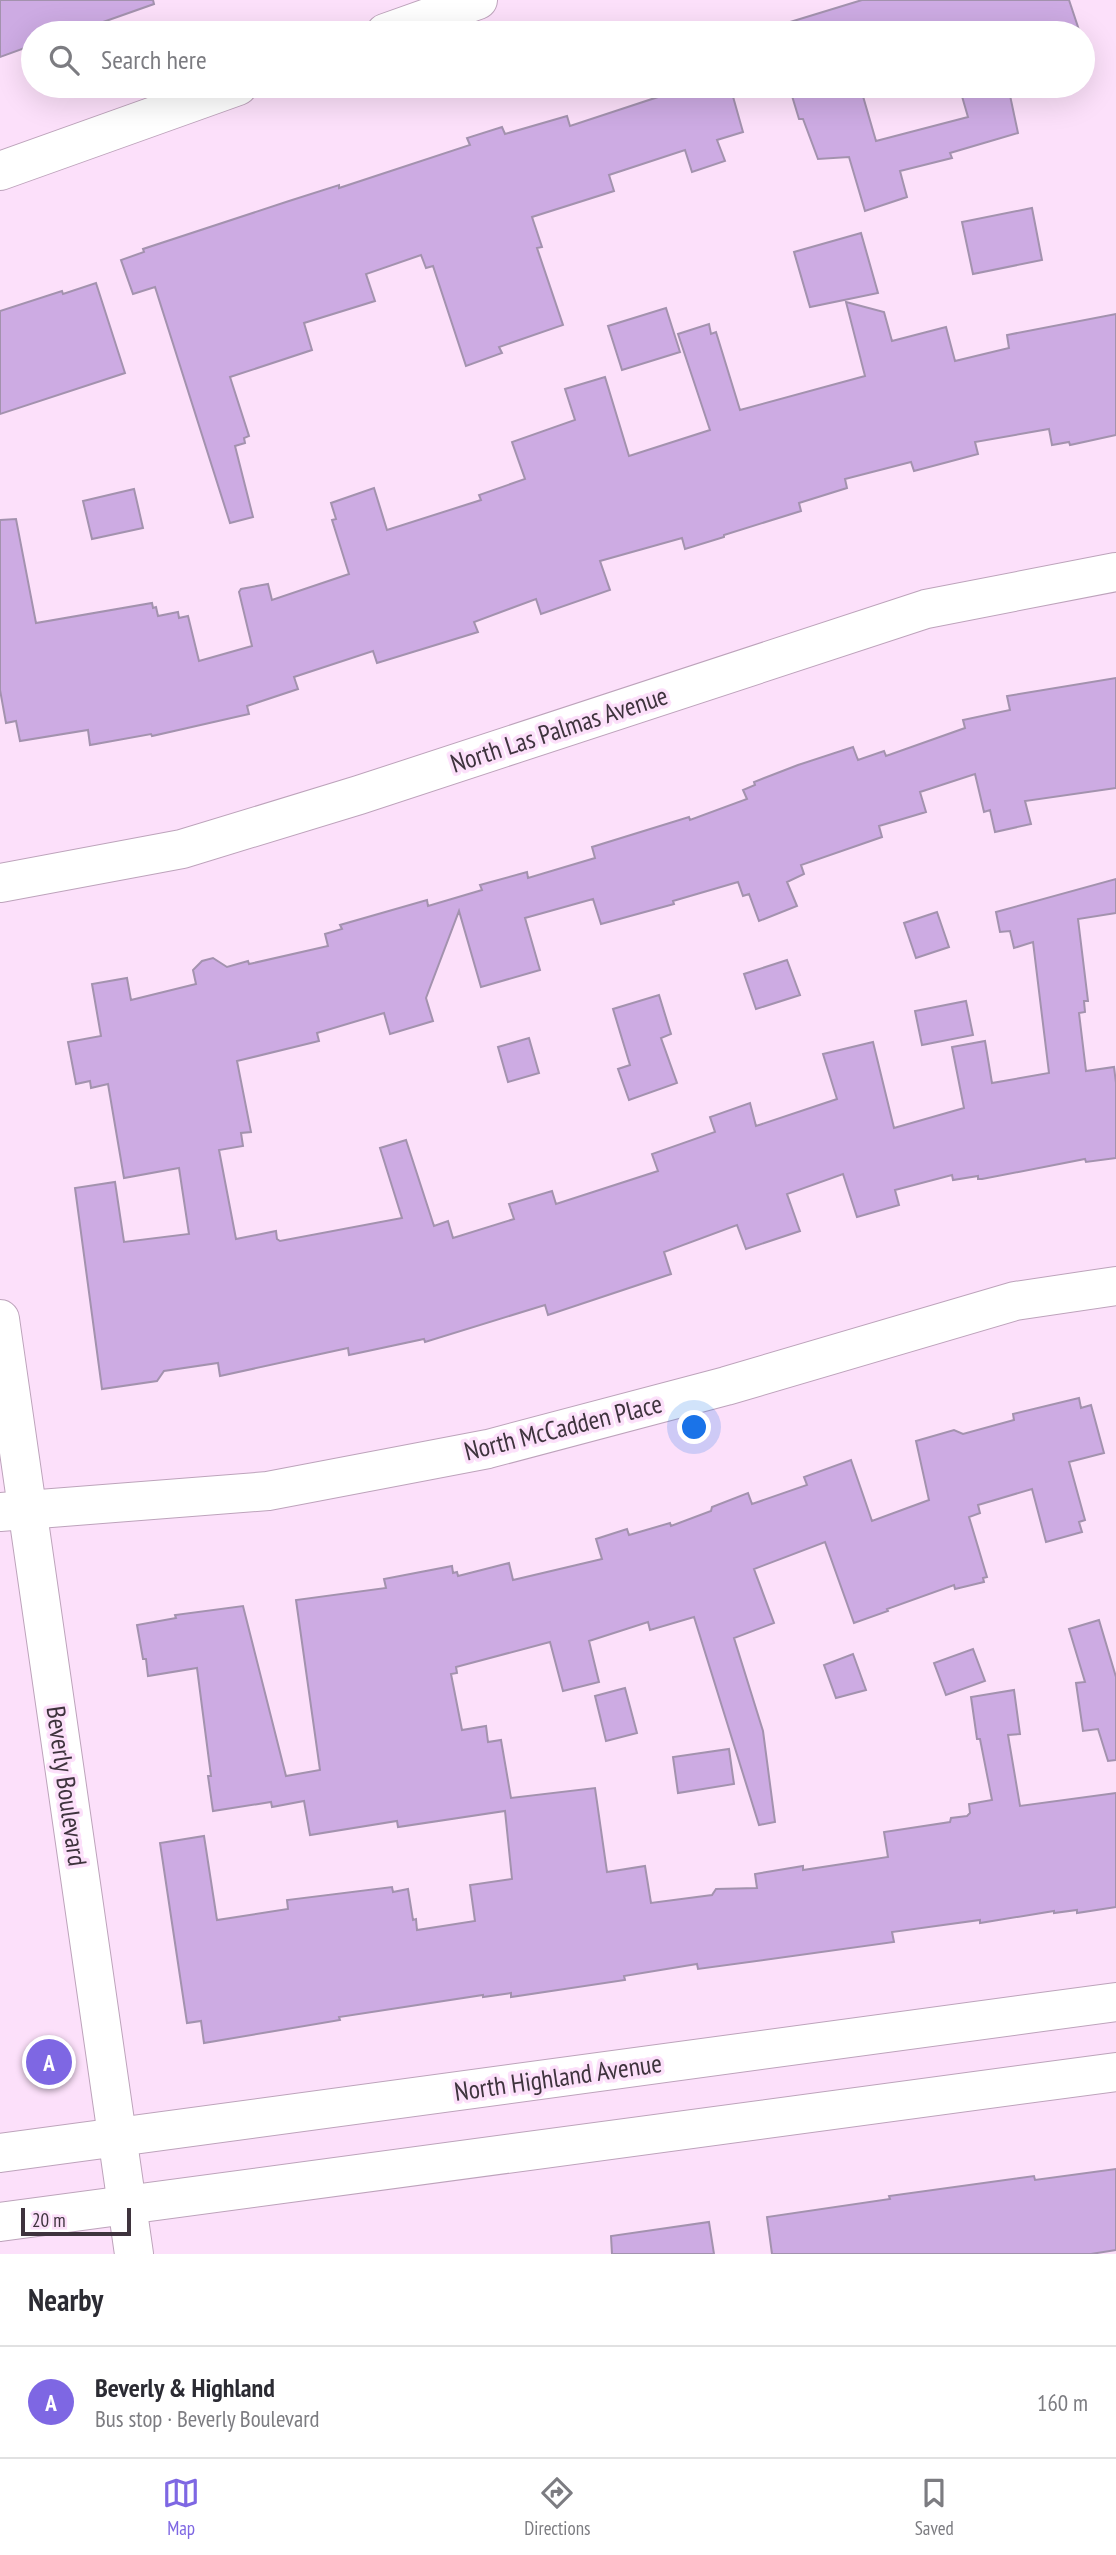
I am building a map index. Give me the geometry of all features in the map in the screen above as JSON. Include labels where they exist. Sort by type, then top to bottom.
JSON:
[{"type":"main road","points":[[419,21],[478,0]]},
{"type":"main road","points":[[0,171],[204,98]]},
{"type":"main road","name":"North Las Palmas Avenue","points":[[0,883],[182,849],[359,795],[926,609],[1116,572]]},
{"type":"main road","name":"North McCadden Place","points":[[14,1510],[268,1491],[488,1449],[726,1386],[1016,1301],[1116,1286]]},
{"type":"main road","name":"Beverly Boulevard","points":[[0,1319],[14,1510],[118,2135],[134,2254]]},
{"type":"main road","name":"North Highland Avenue","points":[[0,2152],[1116,2002]]},
{"type":"main road","points":[[0,2222],[1116,2072]]},
{"type":"building","points":[[0,0],[153,0],[154,4],[106,21],[21,21],[21,49],[0,57]]},
{"type":"building","points":[[862,0],[1069,0],[1076,21],[793,21]]},
{"type":"building","points":[[655,98],[733,98],[743,132],[717,140],[725,161],[692,172],[685,150],[609,175],[614,191],[532,217],[542,247],[537,248],[563,325],[499,347],[502,353],[466,366],[433,266],[426,268],[421,255],[366,274],[375,301],[304,323],[312,350],[230,377],[249,436],[244,438],[245,443],[235,446],[253,517],[230,523],[155,287],[133,294],[121,260],[144,252],[143,249],[470,145],[467,138],[502,127],[505,134],[567,116],[570,126]]},
{"type":"building","points":[[793,98],[863,98],[876,141],[968,117],[962,98],[1011,98],[1018,133],[950,153],[952,158],[900,171],[907,197],[865,211],[849,157],[818,159],[803,119],[799,119]]},
{"type":"building","points":[[1032,208],[1042,260],[973,274],[962,222]]},
{"type":"building","points":[[861,233],[878,293],[810,307],[794,252]]},
{"type":"building","points":[[96,283],[125,373],[0,414],[0,311]]},
{"type":"building","points":[[846,302],[884,312],[892,341],[946,327],[955,361],[1009,348],[1007,335],[1116,314],[1116,435],[1070,445],[1069,442],[1052,445],[1049,429],[975,442],[978,454],[914,471],[911,462],[845,479],[847,488],[799,503],[801,511],[724,537],[685,549],[682,538],[600,561],[610,590],[541,614],[536,599],[474,622],[478,632],[377,663],[373,651],[294,677],[298,689],[247,706],[249,714],[152,736],[151,734],[90,745],[88,730],[20,741],[16,721],[6,723],[0,690],[0,520],[16,519],[36,623],[152,603],[158,616],[178,612],[179,618],[188,616],[199,661],[252,646],[239,592],[241,589],[268,584],[272,600],[349,574],[332,520],[336,519],[331,503],[374,488],[387,530],[481,500],[479,495],[525,479],[512,442],[575,420],[565,389],[605,377],[629,456],[710,430],[678,334],[709,324],[711,334],[716,332],[740,410],[865,376]]},
{"type":"building","points":[[666,308],[680,352],[622,370],[608,326]]},
{"type":"building","points":[[134,489],[143,528],[92,539],[83,501]]},
{"type":"building","points":[[1116,678],[1116,788],[1025,801],[1031,824],[995,832],[990,810],[984,812],[975,774],[920,792],[926,812],[879,826],[882,837],[801,865],[804,874],[787,882],[797,906],[759,921],[749,894],[743,896],[738,882],[673,901],[674,904],[601,924],[593,899],[525,918],[540,970],[481,987],[459,911],[426,998],[433,1021],[390,1034],[384,1013],[317,1033],[319,1041],[237,1061],[251,1132],[241,1133],[243,1146],[219,1150],[236,1239],[276,1231],[280,1241],[402,1218],[380,1148],[406,1140],[434,1226],[448,1221],[453,1238],[514,1219],[509,1204],[552,1191],[556,1204],[658,1171],[652,1154],[715,1132],[710,1117],[750,1103],[756,1126],[837,1099],[823,1054],[873,1042],[894,1128],[964,1108],[952,1047],[985,1041],[992,1083],[1049,1073],[1033,942],[1014,948],[1010,931],[1000,932],[996,912],[1116,879],[1116,913],[1078,919],[1088,1001],[1084,1001],[1085,1012],[1079,1013],[1086,1071],[1114,1067],[1116,1158],[1086,1162],[1085,1159],[982,1179],[978,1179],[978,1176],[953,1180],[952,1175],[895,1190],[899,1205],[857,1217],[843,1174],[787,1194],[800,1231],[746,1249],[737,1225],[664,1252],[671,1274],[548,1315],[545,1305],[425,1342],[424,1339],[349,1355],[348,1348],[220,1376],[218,1363],[164,1371],[157,1381],[102,1389],[75,1188],[115,1182],[124,1242],[189,1234],[179,1168],[124,1178],[108,1084],[91,1088],[90,1081],[76,1084],[68,1042],[101,1036],[92,984],[127,978],[131,1000],[196,984],[193,970],[202,961],[213,958],[227,967],[328,946],[325,934],[342,929],[340,925],[427,900],[428,906],[482,890],[480,885],[527,872],[528,878],[595,858],[592,847],[689,817],[690,820],[747,799],[743,790],[755,785],[754,782],[798,765],[853,747],[858,760],[884,751],[886,756],[965,728],[963,720],[1010,710],[1007,696]]},
{"type":"building","points":[[937,912],[949,947],[916,958],[904,923]]},
{"type":"building","points":[[787,960],[800,995],[756,1009],[744,974]]},
{"type":"building","points":[[659,995],[671,1034],[661,1038],[677,1083],[629,1100],[618,1069],[630,1065],[613,1009]]},
{"type":"building","points":[[966,1001],[973,1035],[922,1045],[915,1011]]},
{"type":"building","points":[[529,1038],[539,1073],[508,1082],[498,1047]]},
{"type":"building","points":[[1079,1398],[1081,1408],[1091,1405],[1104,1453],[1069,1462],[1085,1520],[1079,1522],[1082,1532],[1046,1542],[1032,1489],[978,1505],[980,1513],[969,1517],[987,1577],[983,1578],[984,1582],[955,1589],[954,1585],[854,1623],[825,1542],[754,1569],[774,1623],[734,1638],[763,1731],[775,1822],[759,1825],[694,1617],[650,1630],[648,1622],[589,1641],[599,1682],[563,1691],[550,1642],[456,1667],[457,1673],[451,1674],[462,1730],[486,1726],[488,1742],[501,1740],[511,1798],[595,1788],[607,1872],[645,1866],[651,1903],[712,1895],[716,1889],[757,1888],[755,1874],[803,1866],[803,1870],[888,1857],[884,1832],[950,1822],[951,1818],[967,1816],[970,1813],[969,1804],[992,1800],[980,1739],[977,1739],[971,1697],[1014,1690],[1020,1734],[1008,1735],[1020,1806],[1116,1793],[1116,1907],[1077,1913],[1077,1910],[1054,1911],[980,1923],[980,1920],[892,1932],[894,1942],[698,1969],[697,1964],[624,1976],[625,1980],[511,1997],[511,1993],[483,1995],[339,2017],[340,2020],[204,2043],[201,2021],[187,2023],[160,1843],[204,1836],[217,1920],[288,1909],[287,1900],[392,1887],[393,1892],[408,1889],[417,1930],[475,1921],[470,1885],[512,1879],[505,1811],[398,1827],[397,1821],[310,1835],[304,1801],[272,1807],[271,1802],[213,1811],[197,1668],[148,1676],[137,1625],[176,1618],[175,1615],[243,1606],[286,1776],[320,1770],[296,1600],[386,1588],[384,1579],[452,1566],[453,1573],[457,1572],[458,1576],[509,1563],[513,1580],[602,1559],[596,1539],[627,1529],[629,1535],[670,1523],[671,1526],[748,1493],[752,1504],[807,1485],[804,1477],[851,1460],[872,1521],[929,1500],[916,1441],[954,1430],[963,1434],[1014,1420],[1013,1414]]},
{"type":"building","points":[[1099,1620],[1116,1677],[1116,1760],[1108,1761],[1098,1729],[1083,1731],[1076,1683],[1085,1682],[1069,1629]]},
{"type":"building","points":[[973,1649],[985,1681],[946,1695],[934,1663]]},
{"type":"building","points":[[853,1654],[866,1690],[836,1698],[824,1665]]},
{"type":"building","points":[[625,1688],[637,1733],[606,1741],[595,1696]]},
{"type":"building","points":[[729,1749],[734,1784],[678,1793],[673,1757]]},
{"type":"building","points":[[1116,2169],[1116,2250],[1091,2254],[772,2254],[767,2217],[890,2199],[889,2196],[1034,2176],[1035,2180]]},
{"type":"building","points":[[709,2222],[714,2254],[612,2254],[611,2236]]},
{"type":"place","name":"Beverly & Highland","points":[[49,2062]]}]
